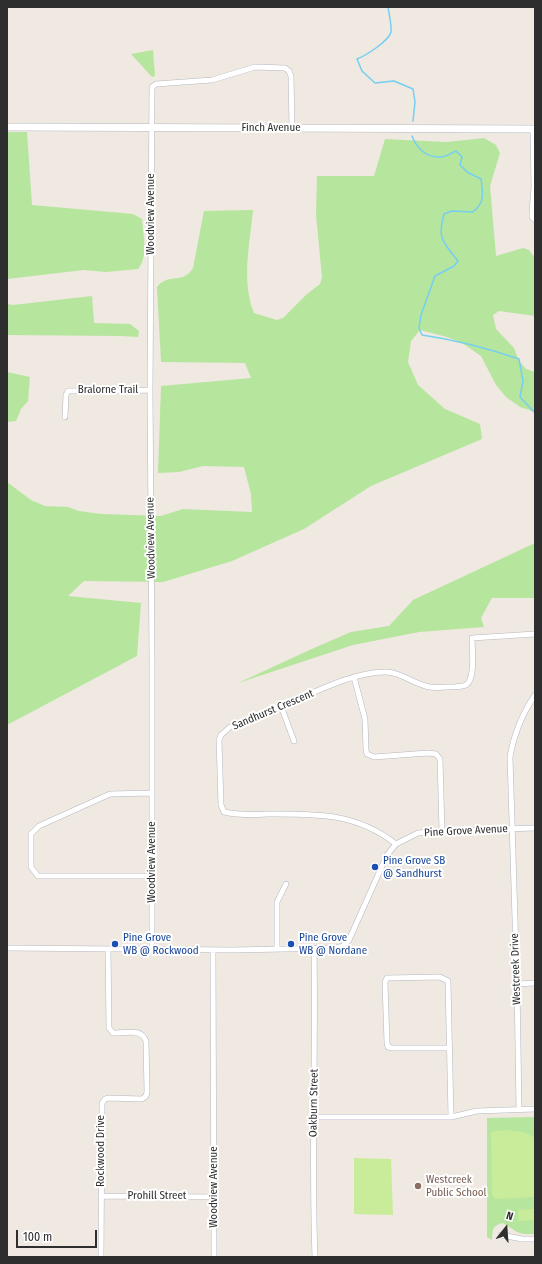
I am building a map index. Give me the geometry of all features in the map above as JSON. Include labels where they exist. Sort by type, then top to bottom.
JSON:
[{"type":"street","name":"Woodview Avenue","points":[[152,949],[150,390],[152,87],[156,84],[212,80],[255,67],[267,66],[285,68],[292,76],[292,128]]},
{"type":"street","name":"Finch Avenue","points":[[7,127],[534,129]]},
{"type":"street","points":[[534,129],[534,187],[532,217],[535,220]]},
{"type":"street","name":"Bralorne Trail","points":[[66,417],[66,395],[68,390],[150,390]]},
{"type":"street","name":"Sandhurst Crescent","points":[[396,844],[365,826],[338,817],[313,814],[238,814],[224,812],[220,806],[219,740],[221,735],[230,727],[354,677],[388,672],[399,674],[430,688],[461,686],[467,684],[470,680],[473,666],[472,638],[535,634]]},
{"type":"street","points":[[354,677],[365,719],[366,750],[368,754],[374,757],[428,753],[436,754],[440,759],[442,831]]},
{"type":"street","points":[[512,829],[510,757],[513,741],[521,720],[535,695]]},
{"type":"street","points":[[281,706],[294,742]]},
{"type":"street","points":[[152,793],[110,794],[39,826],[31,834],[31,867],[38,876],[152,876]]},
{"type":"street","name":"Pine Grove Avenue","points":[[7,948],[213,950],[336,948],[344,946],[349,940],[387,855],[396,844],[418,833],[535,828]]},
{"type":"street","name":"Westcreek Drive","points":[[512,829],[519,1110]]},
{"type":"street","points":[[277,949],[277,902],[286,884]]},
{"type":"street","name":"Rockwood Drive","points":[[101,1257],[102,1103],[108,1098],[142,1099],[146,1096],[147,1092],[146,1041],[144,1035],[139,1032],[113,1032],[109,1028],[108,949]]},
{"type":"street","name":"Oakburn Street","points":[[314,949],[316,1038],[314,1117],[315,1257]]},
{"type":"street","name":"Woodview Avenue","points":[[213,950],[214,1257]]},
{"type":"street","points":[[449,1048],[388,1047],[384,982],[387,978],[440,977],[448,980],[451,1117]]},
{"type":"street","points":[[517,984],[535,983]]},
{"type":"street","points":[[314,1117],[451,1117],[477,1111],[535,1109]]},
{"type":"street","name":"Prohill Street","points":[[101,1196],[214,1196]]},
{"type":"street","points":[[501,1235],[535,1238]]},
{"type":"green space","points":[[153,50],[155,76],[152,77],[131,54]]},
{"type":"green space","points":[[7,132],[27,132],[32,205],[133,214],[142,219],[144,252],[138,269],[106,272],[84,270],[7,279]]},
{"type":"green space","points":[[484,138],[496,145],[500,153],[490,186],[496,256],[523,248],[529,250],[535,258],[535,316],[499,311],[493,315],[496,329],[514,348],[519,361],[526,369],[535,372],[535,412],[520,407],[506,397],[496,385],[481,356],[462,343],[447,337],[420,330],[411,341],[408,362],[418,385],[445,409],[480,424],[482,439],[371,486],[304,529],[232,561],[163,582],[84,581],[68,596],[141,603],[137,656],[7,725],[7,482],[31,500],[45,506],[68,507],[79,511],[101,514],[161,516],[183,509],[252,512],[251,494],[244,467],[203,466],[179,472],[158,473],[161,386],[251,378],[245,363],[161,362],[157,287],[166,280],[185,276],[193,268],[204,211],[253,210],[247,275],[250,301],[254,313],[277,320],[283,318],[307,294],[320,284],[322,277],[316,215],[317,176],[374,176],[385,139],[447,142]]},
{"type":"green space","points":[[92,296],[94,323],[130,324],[139,331],[138,337],[7,335],[7,304],[13,305]]},
{"type":"green space","points":[[7,372],[30,377],[28,401],[21,409],[16,421],[7,422]]},
{"type":"green space","points":[[535,543],[535,598],[492,598],[481,618],[484,627],[419,632],[353,645],[238,683],[351,632],[389,626],[413,600]]},
{"type":"green space","points":[[535,1117],[535,1234],[524,1234],[517,1232],[503,1223],[499,1224],[493,1229],[492,1240],[487,1237],[487,1118]]},
{"type":"green space","points":[[506,1130],[524,1132],[535,1138],[535,1197],[495,1199],[492,1195],[491,1133],[494,1131]]},
{"type":"green space","points":[[354,1158],[391,1159],[393,1215],[354,1214]]},
{"type":"green space","points":[[535,1209],[535,1220],[519,1221],[518,1210]]},
{"type":"waterway","points":[[388,7],[391,27],[389,36],[376,48],[357,59],[362,71],[375,83],[394,81],[413,89],[415,102],[413,121]]},
{"type":"waterway","points":[[412,136],[420,149],[431,156],[443,157],[456,151],[462,157],[460,165],[467,172],[481,179],[483,193],[480,205],[473,212],[452,211],[444,214],[441,235],[448,249],[458,261],[454,266],[435,276],[421,315],[419,328],[422,335],[447,339],[495,351],[519,359],[523,381],[520,397],[535,413]]},
{"type":"place","name":"Pine Grove SB @ Sandhurst","points":[[375,867]]},
{"type":"place","name":"Pine Grove WB @ Rockwood","points":[[115,944]]},
{"type":"place","name":"Pine Grove WB @ Nordane","points":[[291,944]]},
{"type":"place","name":"Westcreek Public School","points":[[418,1186]]}]
